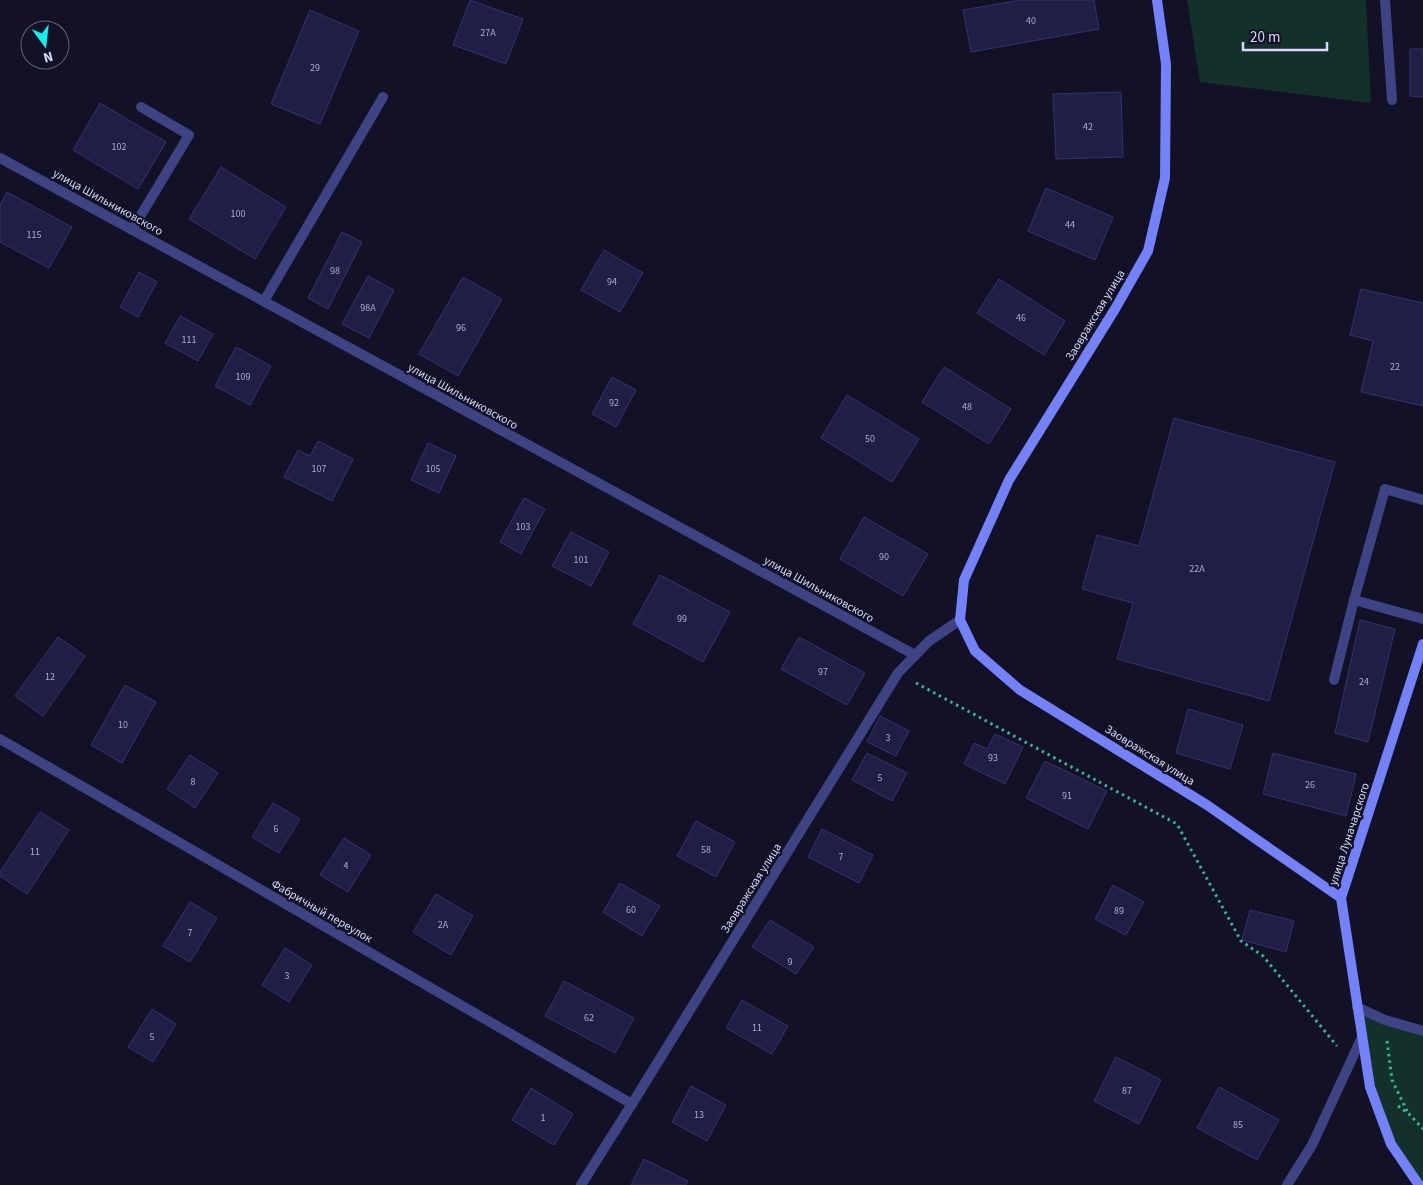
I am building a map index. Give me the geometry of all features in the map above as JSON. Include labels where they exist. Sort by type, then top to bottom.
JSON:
[{"type":"main road","name":"Заовражская улица","points":[[1157,0],[1166,64],[1165,178],[1148,250],[1115,308],[1009,480],[964,580],[960,620],[975,651],[1020,690],[1207,805],[1342,898]]},
{"type":"main road","name":"улица Луначарского","points":[[1419,1185],[1391,1144],[1370,1087],[1342,898],[1423,644]]},
{"type":"street","points":[[1385,0],[1392,100]]},
{"type":"street","points":[[264,301],[383,97]]},
{"type":"street","points":[[132,230],[189,135],[141,107]]},
{"type":"street","name":"улица Шильниковского","points":[[0,158],[915,655]]},
{"type":"street","points":[[1334,680],[1385,490],[1423,500]]},
{"type":"street","points":[[1354,600],[1423,620]]},
{"type":"street","name":"Заовражская улица","points":[[581,1185],[898,673],[929,641],[960,620]]},
{"type":"street","name":"Фабричный переулок","points":[[0,739],[632,1104]]},
{"type":"street","points":[[1357,1007],[1385,1020],[1423,1031]]},
{"type":"street","points":[[1287,1185],[1312,1145],[1362,1037]]},
{"type":"path","points":[[898,673],[1177,824],[1241,941],[1263,956],[1338,1047],[1345,1074]]},
{"type":"path","points":[[1385,1020],[1392,1080],[1408,1114]]},
{"type":"green space","points":[[1187,0],[1366,0],[1371,103],[1200,82]]},
{"type":"green space","points":[[1357,1007],[1423,1031],[1423,1185],[1391,1144],[1370,1087]]},
{"type":"building","points":[[470,0],[523,19],[506,64],[453,45]]},
{"type":"building","points":[[1021,0],[1094,0],[1099,29],[971,52],[963,10]]},
{"type":"building","points":[[310,10],[359,31],[320,124],[271,104]]},
{"type":"building","points":[[1410,49],[1423,49],[1423,97],[1410,96]]},
{"type":"building","points":[[1121,92],[1123,157],[1056,159],[1053,94]]},
{"type":"building","points":[[100,103],[166,142],[138,189],[73,150]]},
{"type":"building","points":[[221,167],[286,207],[255,259],[189,219]]},
{"type":"building","points":[[1046,188],[1113,217],[1095,260],[1028,231]]},
{"type":"building","points":[[7,192],[72,227],[49,268],[0,242],[0,205]]},
{"type":"building","points":[[342,232],[362,242],[328,309],[308,298]]},
{"type":"building","points":[[604,250],[643,273],[620,312],[581,290]]},
{"type":"building","points":[[139,272],[157,282],[138,317],[120,307]]},
{"type":"building","points":[[368,276],[394,290],[369,338],[342,324]]},
{"type":"building","points":[[463,277],[502,299],[458,376],[419,354]]},
{"type":"building","points":[[999,279],[1065,321],[1044,355],[977,313]]},
{"type":"building","points":[[1361,289],[1423,303],[1423,406],[1361,392],[1373,341],[1350,335]]},
{"type":"building","points":[[180,316],[213,334],[198,361],[165,343]]},
{"type":"building","points":[[236,347],[271,366],[250,405],[215,386]]},
{"type":"building","points":[[944,367],[1011,409],[989,444],[922,402]]},
{"type":"building","points":[[612,377],[636,390],[616,427],[592,414]]},
{"type":"building","points":[[847,395],[919,439],[892,482],[821,438]]},
{"type":"building","points":[[1174,418],[1335,462],[1269,701],[1117,659],[1133,603],[1082,589],[1097,535],[1139,546]]},
{"type":"building","points":[[318,441],[353,459],[332,501],[284,477],[298,450],[310,456]]},
{"type":"building","points":[[428,443],[456,456],[439,493],[411,480]]},
{"type":"building","points":[[524,498],[545,509],[521,554],[500,542]]},
{"type":"building","points":[[864,517],[928,554],[903,596],[840,559]]},
{"type":"building","points":[[571,532],[609,552],[591,586],[552,566]]},
{"type":"building","points":[[660,575],[730,612],[703,662],[633,624]]},
{"type":"building","points":[[1360,620],[1395,629],[1368,742],[1335,733]]},
{"type":"building","points":[[58,637],[85,656],[43,716],[15,696]]},
{"type":"building","points":[[799,637],[865,673],[847,705],[781,669]]},
{"type":"building","points":[[125,685],[156,702],[122,763],[91,745]]},
{"type":"building","points":[[1188,709],[1243,725],[1230,769],[1176,753]]},
{"type":"building","points":[[880,716],[909,731],[896,756],[867,742]]},
{"type":"building","points":[[995,734],[1023,747],[1005,784],[964,764],[974,743],[987,749]]},
{"type":"building","points":[[867,753],[907,773],[892,801],[852,780]]},
{"type":"building","points":[[1273,753],[1356,774],[1346,816],[1263,794]]},
{"type":"building","points":[[190,755],[218,773],[195,808],[167,789]]},
{"type":"building","points":[[1045,761],[1107,791],[1088,829],[1026,798]]},
{"type":"building","points":[[273,803],[300,819],[279,853],[252,837]]},
{"type":"building","points":[[40,812],[69,830],[27,894],[0,876],[0,872]]},
{"type":"building","points":[[696,821],[735,842],[716,877],[677,856]]},
{"type":"building","points":[[822,829],[873,855],[859,883],[808,857]]},
{"type":"building","points":[[344,838],[371,855],[348,892],[320,875]]},
{"type":"building","points":[[620,883],[660,906],[642,936],[603,912]]},
{"type":"building","points":[[1113,885],[1144,902],[1126,935],[1095,919]]},
{"type":"building","points":[[436,894],[473,916],[451,955],[413,932]]},
{"type":"building","points":[[190,902],[217,918],[190,962],[163,946]]},
{"type":"building","points":[[1250,910],[1294,921],[1286,952],[1242,940]]},
{"type":"building","points":[[770,920],[814,947],[796,974],[752,947]]},
{"type":"building","points":[[285,948],[312,965],[289,1002],[262,985]]},
{"type":"building","points":[[564,981],[634,1018],[615,1053],[545,1016]]},
{"type":"building","points":[[742,1000],[788,1026],[772,1054],[726,1028]]},
{"type":"building","points":[[152,1009],[176,1024],[153,1062],[128,1047]]},
{"type":"building","points":[[1116,1057],[1161,1080],[1139,1124],[1094,1101]]},
{"type":"building","points":[[691,1086],[726,1105],[707,1141],[672,1122]]},
{"type":"building","points":[[1219,1087],[1279,1120],[1257,1160],[1197,1128]]},
{"type":"building","points":[[531,1088],[573,1114],[554,1145],[512,1120]]},
{"type":"building","points":[[644,1159],[688,1181],[686,1185],[631,1185]]}]
